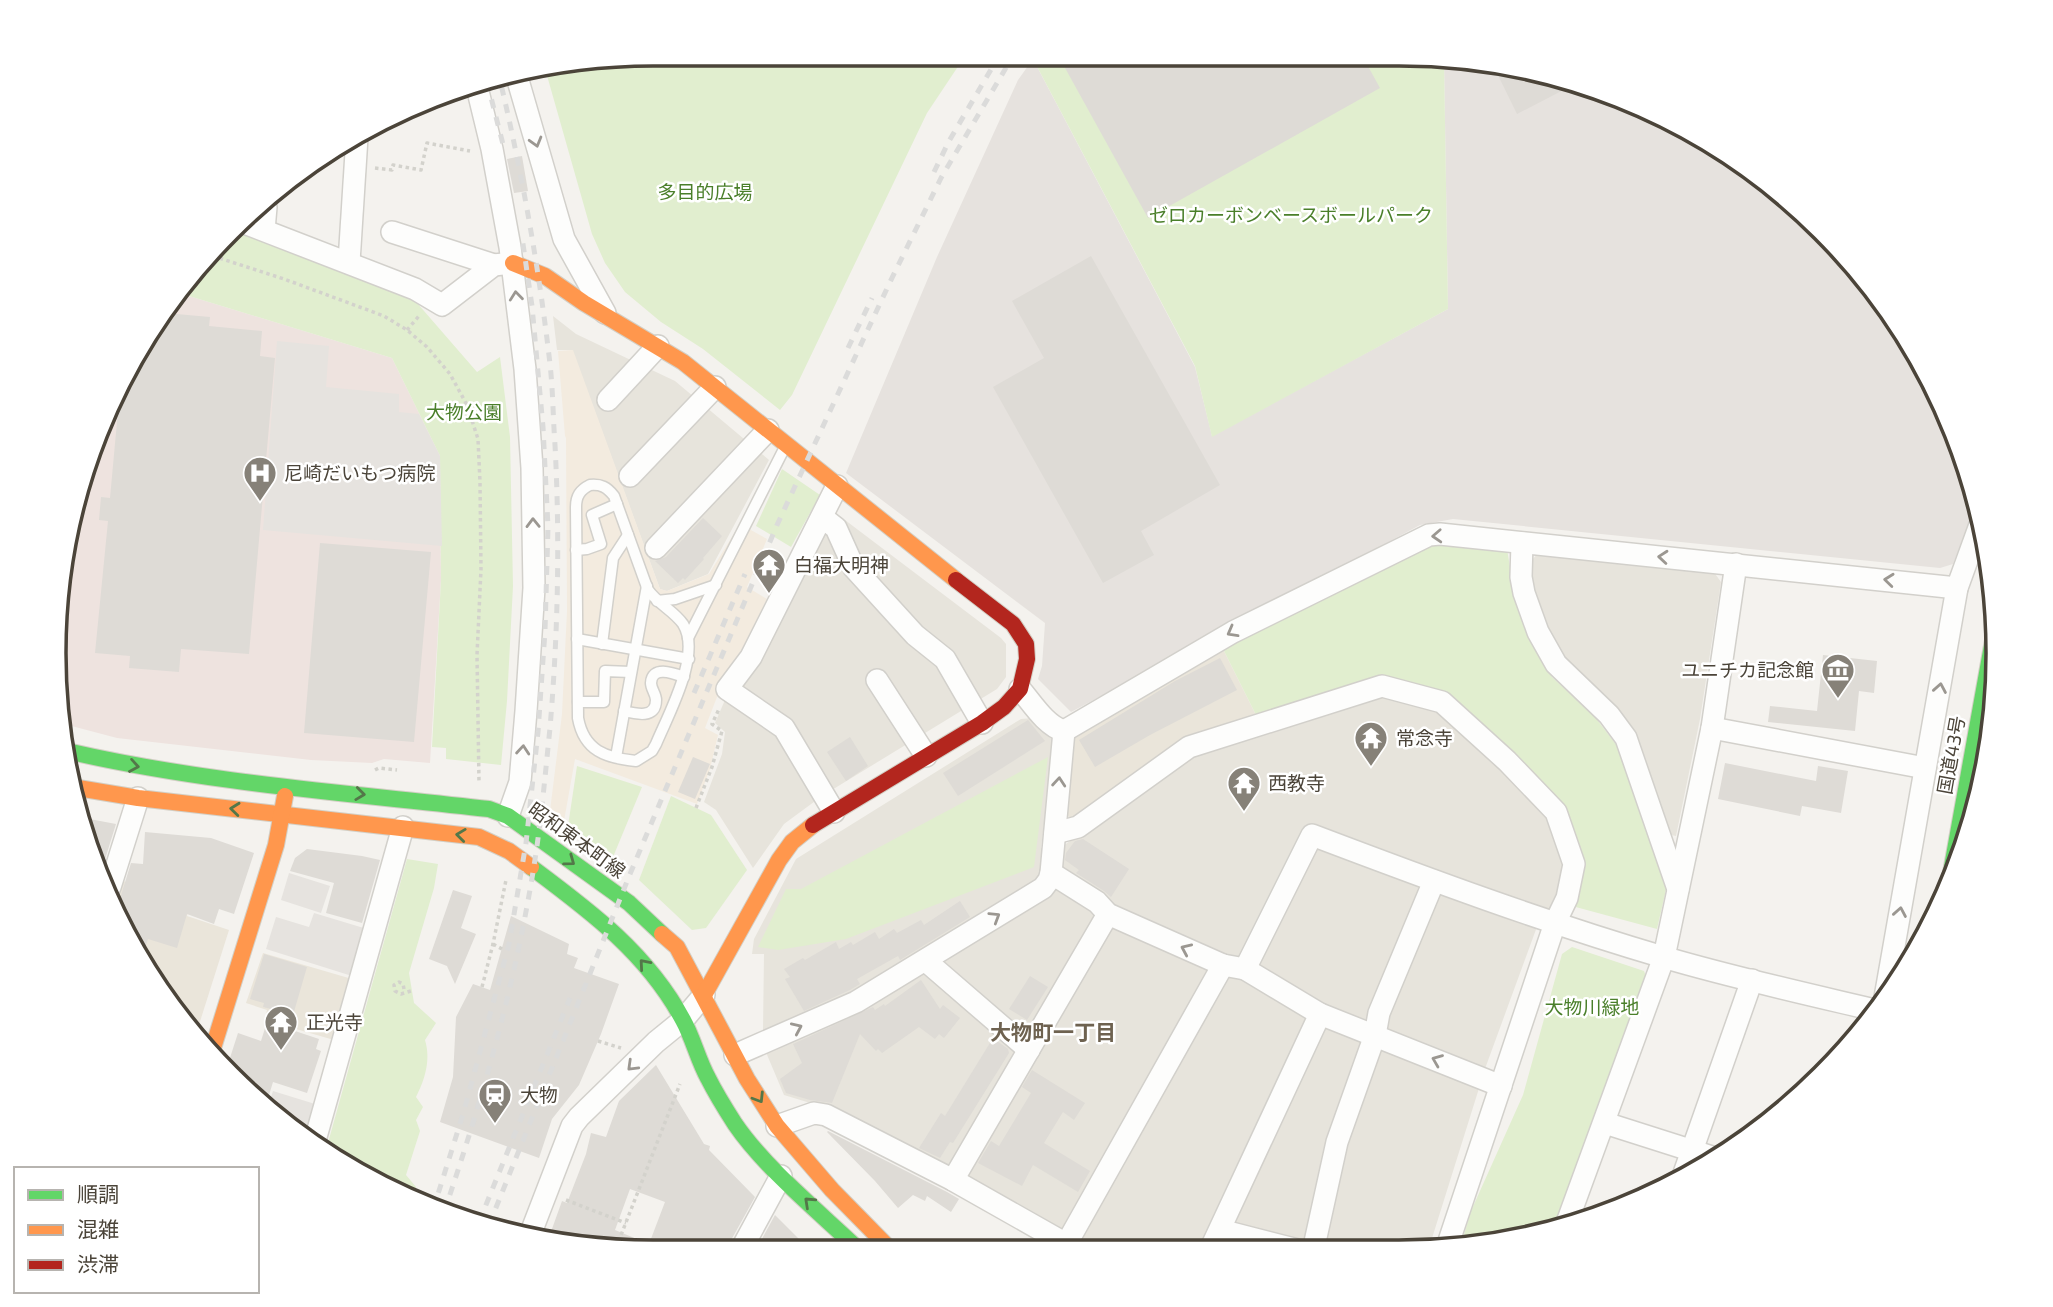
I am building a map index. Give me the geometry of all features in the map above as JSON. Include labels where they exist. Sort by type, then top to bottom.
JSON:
[{"type":"main road","points":[[503,264],[545,276],[683,362],[1013,624],[1026,644],[1027,659],[1020,689],[1004,707],[811,826],[792,842],[779,860],[704,995]]},
{"type":"main road","name":"国道43号","points":[[1959,829],[1985,683]]},
{"type":"main road","name":"昭和東本町線","points":[[76,753],[153,769],[489,809],[508,816],[629,903],[677,947],[747,1079],[777,1126],[832,1190],[881,1240]]},
{"type":"main road","points":[[214,1044],[276,845],[286,786]]},
{"type":"main road","points":[[83,788],[138,798],[479,837],[509,851],[625,942],[654,976],[683,1020],[695,1051],[723,1106],[751,1144],[842,1240]]},
{"type":"street","points":[[519,83],[564,239],[607,317]]},
{"type":"street","points":[[479,94],[492,149],[503,264],[525,369],[532,468],[534,588],[520,782],[508,816]]},
{"type":"street","points":[[349,262],[356,147]]},
{"type":"street","points":[[256,227],[415,289],[442,306],[503,264]]},
{"type":"street","points":[[392,232],[503,264]]},
{"type":"street","points":[[608,400],[657,346]]},
{"type":"street","points":[[630,476],[715,387]]},
{"type":"street","points":[[656,548],[768,430]]},
{"type":"street","points":[[834,812],[783,728],[727,690],[751,657],[837,486]]},
{"type":"street","points":[[822,517],[836,528],[854,568],[915,635],[945,659],[982,723]]},
{"type":"street","points":[[1020,689],[1049,722],[1064,731],[1233,632],[1429,535],[1957,588]]},
{"type":"street","points":[[1888,980],[1957,588],[1975,539]]},
{"type":"street","points":[[1522,543],[1521,577],[1538,632],[1556,664],[1609,715],[1626,738],[1678,890]]},
{"type":"street","points":[[1570,1214],[1664,957],[1713,728],[1736,564]]},
{"type":"street","points":[[877,680],[926,756]]},
{"type":"street","points":[[1055,832],[1078,827],[1189,747],[1382,686],[1442,702],[1507,761],[1556,812],[1574,864],[1567,898],[1555,923],[1450,1238]]},
{"type":"street","points":[[1713,728],[1925,768]]},
{"type":"street","points":[[735,1055],[856,1002],[1043,888],[1051,873],[1064,731]]},
{"type":"street","points":[[112,880],[138,798]]},
{"type":"street","points":[[317,1134],[403,827]]},
{"type":"street","points":[[1245,969],[1312,835],[1555,923],[1664,957],[1867,1008]]},
{"type":"street","points":[[1051,873],[1097,902],[1108,914],[1223,965],[1245,969],[1320,1014],[1501,1086]]},
{"type":"street","points":[[1315,1240],[1338,1142],[1375,1035],[1379,1013],[1434,881]]},
{"type":"street","points":[[953,1180],[1108,914]]},
{"type":"street","points":[[926,961],[1029,1050]]},
{"type":"street","points":[[1071,1240],[1223,965]]},
{"type":"street","points":[[1687,1165],[1752,980]]},
{"type":"street","points":[[533,1227],[566,1138],[579,1117],[656,1042],[683,1020],[704,995]]},
{"type":"street","points":[[1215,1240],[1320,1014]]},
{"type":"street","points":[[777,1126],[814,1113],[821,1114],[953,1180],[1054,1240]]},
{"type":"street","points":[[1605,1124],[1705,1155]]},
{"type":"street","points":[[746,1240],[781,1176]]},
{"type":"street","points":[[1220,1230],[1259,1240]]},
{"type":"lane","points":[[688,638],[786,445]]},
{"type":"lane","points":[[598,485],[608,488],[617,504],[647,586],[657,601],[682,622],[688,638],[689,659],[684,677],[652,751],[636,761],[598,752],[584,739],[578,719],[576,499],[583,488],[598,485]]},
{"type":"lane","points":[[576,550],[601,544],[592,514],[617,504]]},
{"type":"lane","points":[[603,644],[613,558],[628,535]]},
{"type":"lane","points":[[657,601],[675,599],[716,585]]},
{"type":"lane","points":[[616,757],[647,586]]},
{"type":"lane","points":[[577,639],[689,659]]},
{"type":"lane","points":[[578,702],[604,702],[605,671],[631,672]]},
{"type":"lane","points":[[624,711],[638,715],[649,713],[656,699],[651,687],[654,675],[669,671],[684,677]]},
{"type":"path","points":[[355,167],[392,170],[394,166],[421,170],[427,143],[475,152]]},
{"type":"path","points":[[219,258],[384,316],[427,347],[450,374],[467,405],[478,439],[480,482],[481,569],[477,655],[479,790]]},
{"type":"path","points":[[696,808],[722,731],[712,723],[727,690]]},
{"type":"path","points":[[482,987],[494,944],[507,874]]},
{"type":"path","points":[[494,944],[502,949]]},
{"type":"path","points":[[404,989],[403,984],[398,982],[394,985],[395,991],[401,994],[414,990]]},
{"type":"path","points":[[598,1041],[630,1050]]},
{"type":"path","points":[[620,1239],[680,1084]]},
{"type":"path","points":[[545,1192],[626,1223]]},
{"type":"shaded area","points":[[1028,66],[1037,66],[1195,367],[1212,436],[1448,309],[1444,69],[1514,78],[1551,87],[1624,111],[1659,127],[1726,165],[1787,212],[1841,266],[1888,327],[1926,394],[1942,429],[1966,502],[1970,520],[1953,564],[1940,568],[1453,519],[1420,525],[1071,712],[1038,679],[1042,666],[1045,623],[846,473],[937,257],[1018,80]]},
{"type":"shaded area","name":"尼崎だいもつ病院","points":[[188,296],[392,358],[440,456],[441,580],[430,763],[384,759],[372,763],[311,760],[117,738],[72,726],[66,654],[72,577],[87,502],[111,429],[145,360],[165,327]]},
{"type":"shaded area","points":[[553,316],[576,334],[675,381],[769,460],[708,574],[667,591],[660,589],[572,350],[557,350]]},
{"type":"shaded area","points":[[277,341],[329,346],[326,387],[399,394],[399,412],[419,414],[440,456],[442,546],[263,530]]},
{"type":"shaded area","points":[[573,350],[660,589],[667,591],[709,574],[740,524],[767,539],[747,587],[767,599],[724,679],[705,728],[718,735],[710,769],[697,804],[575,759],[564,821],[550,811],[562,714],[567,611],[566,438],[558,351]]},
{"type":"shaded area","points":[[832,517],[841,517],[1001,638],[1006,644],[1006,677],[997,689],[822,796],[784,824],[753,868],[716,810],[704,802],[722,754],[725,732],[715,723],[728,693]]},
{"type":"shaded area","points":[[1538,553],[1713,571],[1721,582],[1700,719],[1676,836],[1666,834],[1626,724],[1567,665],[1544,634],[1528,565]]},
{"type":"shaded area","points":[[1223,649],[1257,717],[1078,821],[1065,815],[1072,742],[1080,729]]},
{"type":"shaded area","points":[[1379,691],[1438,705],[1550,814],[1567,867],[1560,896],[1538,924],[1486,1066],[1432,1239],[1075,1240],[1052,1223],[830,1109],[784,1095],[765,1050],[764,954],[752,954],[754,939],[796,859],[1021,719],[1033,718],[1054,742],[1041,848],[1059,849],[1190,753]]},
{"type":"shaded area","points":[[289,873],[330,886],[321,913],[281,900]]},
{"type":"shaded area","points":[[123,881],[191,902],[187,916],[229,930],[199,1025],[165,980],[118,894]]},
{"type":"shaded area","points":[[314,913],[367,929],[352,976],[266,949],[276,917],[309,927]]},
{"type":"shaded area","points":[[263,953],[352,979],[334,1040],[265,1020],[267,1010],[246,1003]]},
{"type":"shaded area","points":[[273,1091],[315,1104],[307,1127],[296,1119],[270,1099]]},
{"type":"green space","name":"多目的広場","points":[[654,66],[958,66],[927,113],[792,395],[780,410],[625,292],[605,263],[592,234],[547,77]]},
{"type":"green space","name":"ゼロカーボンベースボールパーク","points":[[1037,66],[1400,66],[1444,69],[1448,309],[1212,437],[1195,366]]},
{"type":"green space","name":"大物公園","points":[[244,233],[411,296],[477,372],[500,357],[510,437],[513,586],[501,765],[446,759],[446,748],[432,747],[441,580],[440,456],[392,358],[188,296]]},
{"type":"green space","points":[[782,469],[820,495],[791,547],[756,526]]},
{"type":"green space","points":[[1427,542],[1507,549],[1514,591],[1531,636],[1552,677],[1595,717],[1618,747],[1668,881],[1657,929],[1572,906],[1585,865],[1564,806],[1447,692],[1384,676],[1257,717],[1223,649]]},
{"type":"green space","points":[[1048,757],[1034,867],[846,939],[778,950],[758,947],[786,889],[801,889]]},
{"type":"green space","points":[[577,766],[642,787],[613,857],[568,826]]},
{"type":"green space","points":[[671,796],[711,815],[747,870],[706,928],[692,930],[639,880]]},
{"type":"green space","points":[[407,859],[438,864],[434,888],[409,973],[414,1003],[436,1023],[425,1040],[426,1069],[416,1097],[423,1107],[416,1120],[420,1131],[406,1175],[416,1187],[415,1190],[328,1143]]},
{"type":"green space","name":"大物川緑地","points":[[1572,947],[1644,971],[1648,981],[1562,1217],[1514,1229],[1463,1236],[1471,1211],[1523,1095],[1562,954]]},
{"type":"building","points":[[1064,66],[1368,66],[1380,88],[1148,218]]},
{"type":"building","points":[[1498,75],[1563,90],[1517,114]]},
{"type":"building","points":[[522,156],[528,191],[514,193],[507,159]]},
{"type":"building","points":[[1091,256],[1220,485],[1141,531],[1154,555],[1103,583],[993,387],[1044,358],[1012,301]]},
{"type":"building","points":[[175,314],[210,317],[209,326],[262,331],[260,356],[275,358],[249,654],[181,649],[179,672],[129,668],[130,656],[95,653],[108,521],[99,520],[101,497],[110,498],[118,414],[145,360]]},
{"type":"building","points":[[703,518],[722,536],[685,580],[683,578],[678,583],[655,561],[666,557]]},
{"type":"building","points":[[320,543],[431,552],[414,742],[304,733]]},
{"type":"building","name":"ユニチカ記念館","points":[[1823,655],[1877,661],[1874,693],[1859,691],[1855,731],[1768,722],[1770,706],[1817,711]]},
{"type":"building","points":[[1220,658],[1237,690],[1095,767],[1079,740],[1175,681]]},
{"type":"building","points":[[1028,720],[1045,741],[958,796],[943,773]]},
{"type":"building","points":[[850,737],[868,766],[846,781],[827,752]]},
{"type":"building","points":[[693,757],[710,764],[695,799],[678,792]]},
{"type":"building","points":[[1725,763],[1816,781],[1818,766],[1848,771],[1841,813],[1802,806],[1800,816],[1718,799]]},
{"type":"building","points":[[91,819],[116,824],[105,860]]},
{"type":"building","points":[[145,832],[211,838],[254,853],[234,914],[219,909],[214,924],[187,914],[177,948],[148,939],[145,947],[120,898],[131,863],[143,864]]},
{"type":"building","points":[[1083,839],[1129,869],[1111,897],[1076,873],[1079,870],[1065,860],[1066,853],[1075,841]]},
{"type":"building","points":[[307,849],[380,860],[362,923],[326,913],[334,883],[290,871],[295,858]]},
{"type":"building","points":[[453,890],[472,896],[461,928],[476,934],[455,984],[447,966],[429,959]]},
{"type":"building","points":[[960,901],[970,917],[900,960],[898,956],[857,979],[860,984],[850,990],[804,1011],[785,979],[790,977],[784,969],[836,942],[839,949],[851,942],[853,945],[875,932],[879,939],[894,929],[897,933],[921,920],[924,925]]},
{"type":"building","points":[[511,916],[569,944],[567,954],[578,958],[574,968],[619,984],[579,1085],[552,1119],[539,1158],[440,1122],[453,1077],[456,1017],[473,984],[490,990]]},
{"type":"building","name":"正光寺","points":[[264,954],[307,967],[289,1029],[319,1039],[316,1049],[321,1051],[307,1093],[273,1082],[268,1097],[229,1060],[238,1033],[261,1041],[271,1009],[263,1007],[264,1003],[250,999]]},
{"type":"building","points":[[1030,976],[1048,987],[1027,1020],[1009,1009]]},
{"type":"building","points":[[921,980],[940,1009],[943,1005],[960,1018],[944,1038],[939,1034],[935,1039],[919,1027],[882,1053],[878,1049],[876,1051],[860,1034],[832,1103],[786,1093],[780,1079],[802,1063],[793,1044],[873,1007],[875,1010],[884,1004],[885,1006]]},
{"type":"building","points":[[993,1038],[1008,1049],[1009,1053],[953,1143],[950,1142],[940,1158],[919,1148],[941,1113],[945,1116]]},
{"type":"building","points":[[656,1065],[704,1144],[710,1146],[709,1150],[755,1197],[731,1240],[651,1240],[665,1202],[630,1189],[615,1230],[638,1240],[551,1231],[562,1201],[567,1203],[591,1133],[606,1137],[619,1101]]},
{"type":"building","points":[[1032,1070],[1085,1103],[1074,1120],[1063,1112],[1044,1143],[1090,1171],[1078,1192],[1033,1165],[1022,1186],[978,1163],[991,1141],[999,1146],[1031,1093],[1022,1087]]},
{"type":"building","points":[[828,1131],[959,1199],[951,1212],[927,1196],[925,1201],[913,1195],[898,1208]]},
{"type":"building","points":[[775,1215],[800,1240],[761,1240]]},
{"type":"railway","points":[[934,172],[993,66]]},
{"type":"railway","points":[[492,1217],[630,874],[777,525],[941,178],[1007,66]]},
{"type":"railway","points":[[447,1203],[496,1044],[525,915],[541,818],[555,657],[557,516],[551,374],[529,221],[502,87]]},
{"type":"railway","points":[[489,91],[504,148]]},
{"type":"railway","points":[[437,1199],[464,1111],[509,944],[526,843],[538,732],[548,527],[543,427],[532,306],[522,237]]},
{"type":"railway","points":[[848,348],[872,298]]},
{"type":"railway","points":[[694,693],[745,574]]},
{"type":"railway","points":[[482,1214],[570,998]]},
{"type":"traffic: fast","points":[[1959,829],[1985,683]]},
{"type":"traffic: fast","points":[[76,753],[224,779],[489,809],[508,816],[629,903],[662,934]]},
{"type":"traffic: fast","points":[[531,867],[596,917],[635,954],[669,996],[690,1034],[711,1084],[735,1124],[761,1157],[848,1240]]},
{"type":"traffic: slow","points":[[513,263],[545,276],[584,303],[683,362],[956,580]]},
{"type":"traffic: slow","points":[[83,789],[138,798],[479,837],[509,851],[531,867]]},
{"type":"traffic: slow","points":[[214,1044],[276,845],[285,796]]},
{"type":"traffic: slow","points":[[704,995],[779,860],[792,842],[813,825]]},
{"type":"traffic: slow","points":[[662,934],[677,947],[747,1079],[777,1126],[832,1190],[881,1240]]},
{"type":"traffic: jam","points":[[813,825],[982,723],[1004,707],[1020,689],[1027,659],[1026,644],[1013,624],[956,580]]},
{"type":"place","name":"尼崎だいもつ病院","points":[[260,503]]},
{"type":"place","name":"白福大明神","points":[[769,595]]},
{"type":"place","name":"ユニチカ記念館","points":[[1838,700]]},
{"type":"place","name":"常念寺","points":[[1371,768]]},
{"type":"place","name":"西教寺","points":[[1244,813]]},
{"type":"place","name":"正光寺","points":[[281,1052]]},
{"type":"place","name":"大物","points":[[495,1125]]},
{"type":"district","name":"大物町一丁目","points":[[1053,1033]]}]
